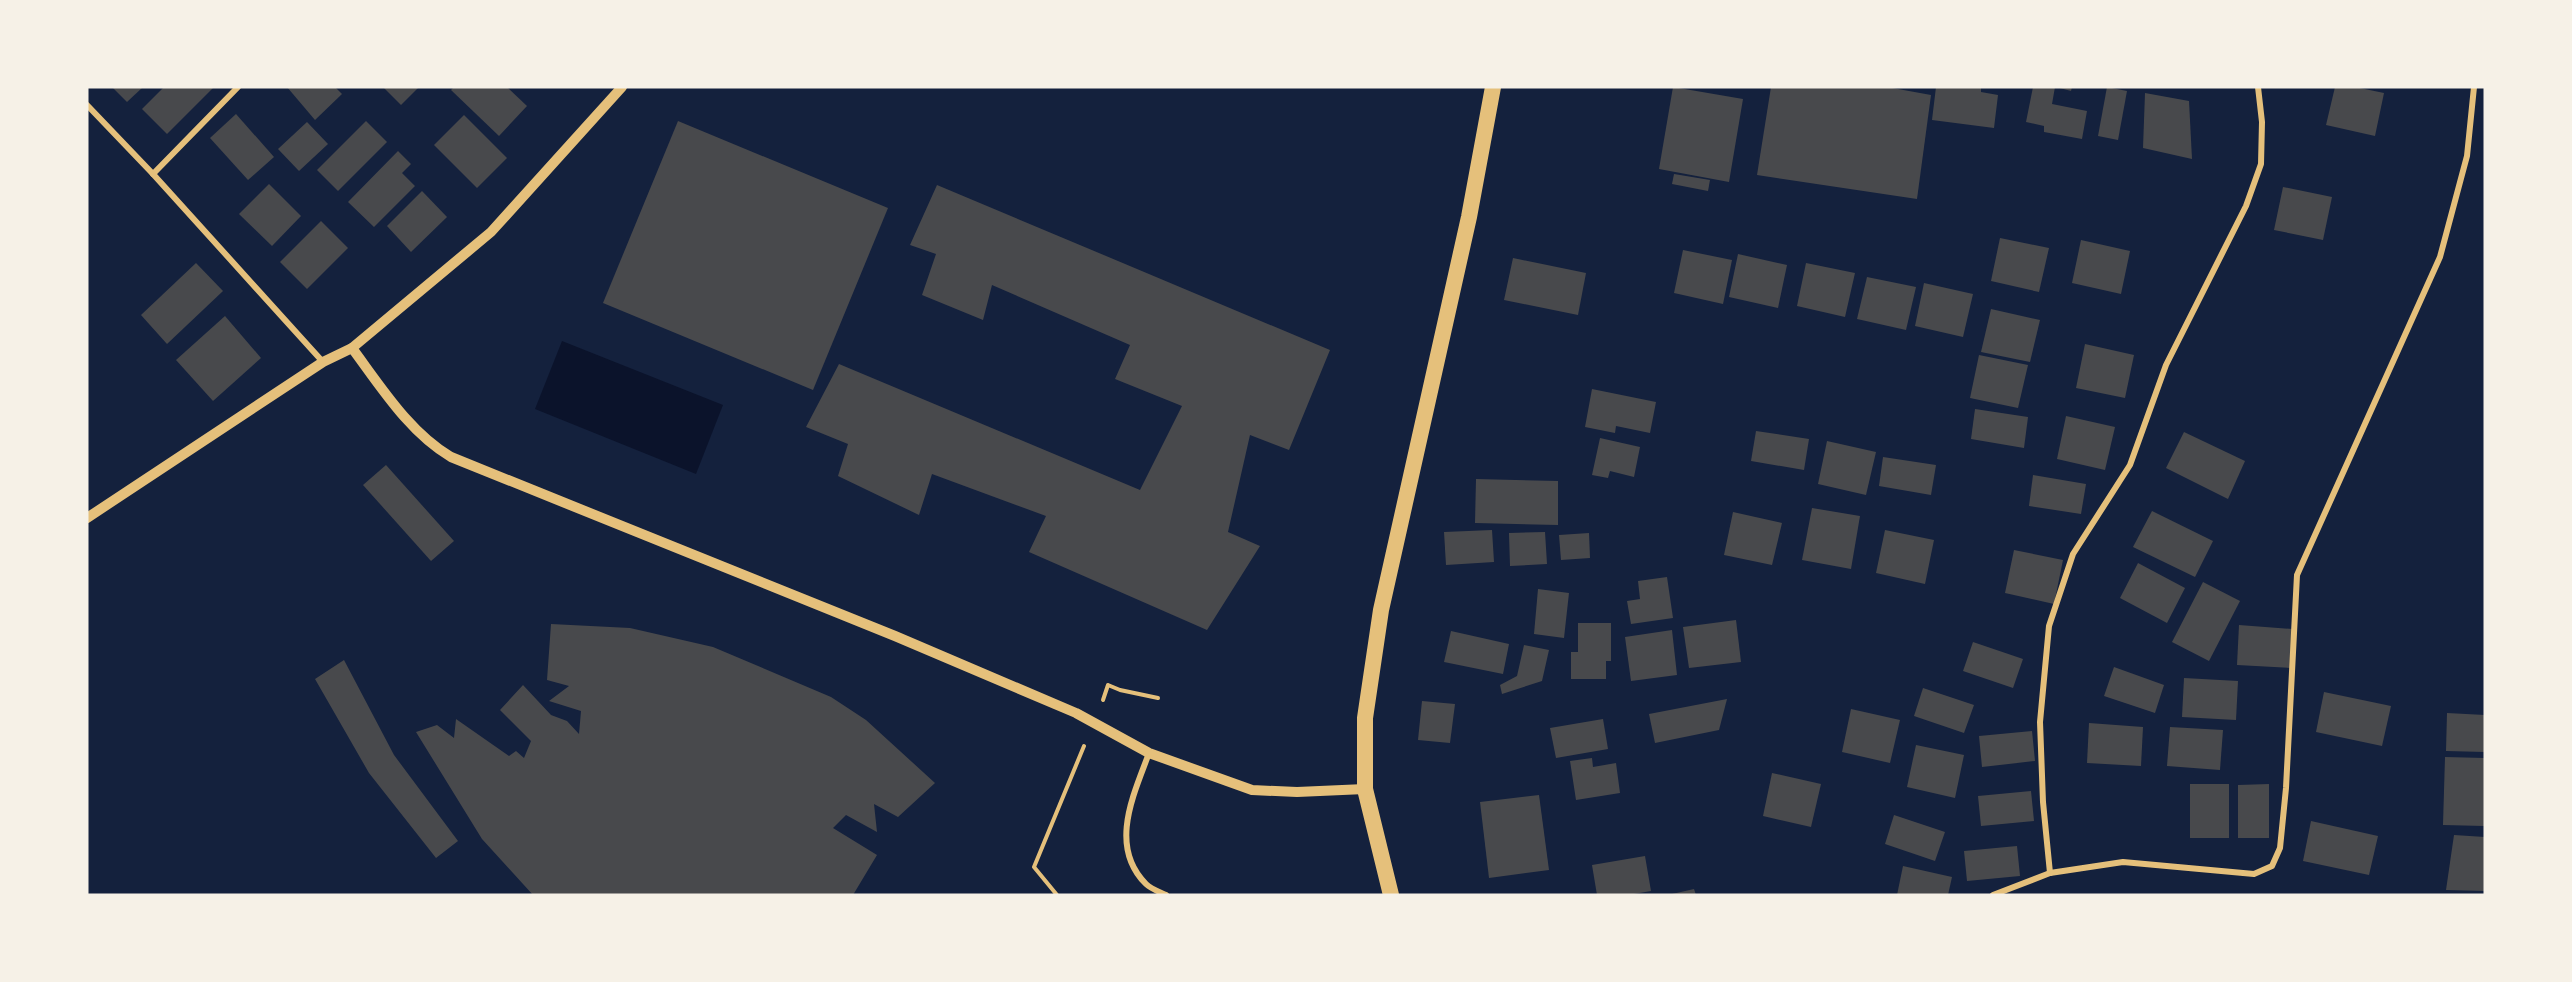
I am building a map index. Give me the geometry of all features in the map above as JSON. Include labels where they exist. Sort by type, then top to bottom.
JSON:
[{"type":"highway","points":[[1390,895],[1365,789],[1365,717],[1381,610],[1467,229],[1493,87]]},
{"type":"street","points":[[153,174],[238,87]]},
{"type":"street","points":[[87,518],[323,362],[352,348],[491,232],[622,87]]},
{"type":"street","points":[[2050,873],[2043,802],[2040,722],[2049,626],[2073,554],[2130,465],[2166,365],[2246,206],[2261,164],[2262,122],[2258,87]]},
{"type":"street","points":[[1994,895],[2050,873],[2123,861],[2254,874],[2272,866],[2280,848],[2286,788],[2297,575],[2440,257],[2467,156],[2474,87]]},
{"type":"street","points":[[87,105],[153,174],[323,362]]},
{"type":"street","points":[[352,348],[398,409],[429,444],[451,457],[906,640],[1076,713],[1149,753],[1252,790],[1296,792],[1365,789]]},
{"type":"street","points":[[1149,753],[1128,810],[1126,836],[1130,862],[1146,885],[1166,895]]},
{"type":"path","points":[[1100,706],[1108,685],[1120,690],[1158,698]]},
{"type":"path","points":[[1057,895],[1034,867],[1087,738]]},
{"type":"water","points":[[562,341],[723,405],[696,474],[535,409]]},
{"type":"building","points":[[112,87],[143,87],[127,102]]},
{"type":"building","points":[[164,87],[214,87],[167,134],[142,109]]},
{"type":"building","points":[[287,87],[335,87],[342,94],[315,120]]},
{"type":"building","points":[[383,87],[419,87],[401,105]]},
{"type":"building","points":[[454,87],[507,87],[527,106],[499,136],[451,90]]},
{"type":"building","points":[[1673,87],[1743,99],[1729,182],[1659,169]]},
{"type":"building","points":[[1771,87],[1887,87],[1931,95],[1917,199],[1757,175]]},
{"type":"building","points":[[1936,87],[1981,87],[1981,92],[1998,95],[1994,128],[1932,120]]},
{"type":"building","points":[[2033,87],[2055,87],[2052,104],[2087,111],[2082,139],[2044,132],[2044,126],[2026,122]]},
{"type":"building","points":[[2056,87],[2072,87],[2071,91]]},
{"type":"building","points":[[2107,87],[2127,91],[2118,140],[2098,136]]},
{"type":"building","points":[[2335,87],[2355,87],[2384,93],[2375,136],[2326,125]]},
{"type":"building","points":[[2145,93],[2189,101],[2192,159],[2143,148]]},
{"type":"building","points":[[236,114],[274,157],[248,180],[210,138]]},
{"type":"building","points":[[464,115],[507,158],[477,188],[434,145]]},
{"type":"building","points":[[366,121],[387,142],[338,191],[317,170]]},
{"type":"building","points":[[678,121],[888,208],[813,390],[603,303]]},
{"type":"building","points":[[307,122],[328,144],[299,171],[278,149]]},
{"type":"building","points":[[398,151],[411,164],[402,173],[415,186],[374,227],[348,202]]},
{"type":"building","points":[[1674,174],[1710,180],[1708,191],[1672,184]]},
{"type":"building","points":[[269,184],[301,216],[272,246],[239,214]]},
{"type":"building","points":[[937,185],[1330,350],[1289,450],[1250,435],[1228,532],[1260,546],[1207,630],[1029,552],[1046,516],[932,474],[919,515],[838,476],[848,444],[806,427],[839,364],[1140,490],[1182,406],[1115,379],[1130,345],[992,285],[983,320],[922,295],[936,254],[910,245]]},
{"type":"building","points":[[2283,187],[2332,197],[2323,240],[2274,230]]},
{"type":"building","points":[[422,191],[447,217],[411,252],[387,226]]},
{"type":"building","points":[[321,221],[348,248],[307,289],[280,262]]},
{"type":"building","points":[[2000,238],[2049,248],[2039,292],[1991,281]]},
{"type":"building","points":[[2081,240],[2130,251],[2121,294],[2072,283]]},
{"type":"building","points":[[1683,250],[1732,260],[1723,304],[1674,293]]},
{"type":"building","points":[[1738,254],[1787,265],[1778,308],[1729,297]]},
{"type":"building","points":[[1513,258],[1586,273],[1578,315],[1504,300]]},
{"type":"building","points":[[196,263],[223,291],[167,344],[141,315]]},
{"type":"building","points":[[1806,263],[1855,273],[1845,317],[1797,306]]},
{"type":"building","points":[[1867,277],[1916,287],[1906,330],[1857,319]]},
{"type":"building","points":[[1924,283],[1973,294],[1963,337],[1915,326]]},
{"type":"building","points":[[1991,309],[2040,320],[2030,362],[1981,352]]},
{"type":"building","points":[[225,316],[261,358],[213,401],[176,360]]},
{"type":"building","points":[[2085,344],[2134,355],[2125,398],[2076,388]]},
{"type":"building","points":[[1979,355],[2028,365],[2018,408],[1970,398]]},
{"type":"building","points":[[1592,389],[1656,402],[1650,433],[1616,426],[1615,433],[1585,427]]},
{"type":"building","points":[[1975,409],[2028,417],[2024,448],[1971,439]]},
{"type":"building","points":[[2066,416],[2115,427],[2105,470],[2057,459]]},
{"type":"building","points":[[1756,431],[1809,439],[1804,470],[1751,461]]},
{"type":"building","points":[[2184,432],[2245,461],[2228,499],[2166,468]]},
{"type":"building","points":[[1600,438],[1640,447],[1634,477],[1610,471],[1608,478],[1592,475]]},
{"type":"building","points":[[1827,441],[1876,452],[1866,495],[1818,484]]},
{"type":"building","points":[[1883,457],[1936,465],[1931,495],[1879,486]]},
{"type":"building","points":[[386,465],[454,541],[431,561],[363,485]]},
{"type":"building","points":[[2033,475],[2086,484],[2081,514],[2029,506]]},
{"type":"building","points":[[1476,479],[1558,481],[1558,525],[1475,523]]},
{"type":"building","points":[[1812,508],[1860,516],[1851,569],[1802,560]]},
{"type":"building","points":[[2152,511],[2213,541],[2195,577],[2133,547]]},
{"type":"building","points":[[1733,512],[1782,523],[1772,565],[1724,555]]},
{"type":"building","points":[[1492,530],[1494,562],[1446,565],[1444,532]]},
{"type":"building","points":[[1885,530],[1934,540],[1925,584],[1876,573]]},
{"type":"building","points":[[1545,532],[1547,564],[1510,566],[1509,533]]},
{"type":"building","points":[[1589,533],[1590,558],[1561,560],[1559,535]]},
{"type":"building","points":[[2014,550],[2063,560],[2054,604],[2005,593]]},
{"type":"building","points":[[2138,563],[2185,588],[2167,623],[2120,598]]},
{"type":"building","points":[[1667,577],[1673,618],[1631,624],[1627,601],[1640,599],[1638,581]]},
{"type":"building","points":[[2203,582],[2240,601],[2209,661],[2172,642]]},
{"type":"building","points":[[1538,589],[1569,593],[1564,638],[1534,634]]},
{"type":"building","points":[[1736,620],[1741,662],[1689,668],[1683,627]]},
{"type":"building","points":[[1578,623],[1611,623],[1611,661],[1606,661],[1606,679],[1571,679],[1571,652],[1578,652]]},
{"type":"building","points":[[551,624],[630,628],[713,647],[831,697],[866,720],[935,783],[898,817],[874,804],[877,832],[846,815],[833,828],[877,855],[853,895],[533,895],[482,839],[416,732],[437,725],[454,738],[456,719],[509,756],[516,751],[524,758],[531,741],[500,710],[523,685],[551,715],[567,721],[579,734],[581,711],[549,701],[569,686],[547,680]]},
{"type":"building","points":[[2239,625],[2293,629],[2291,668],[2237,665]]},
{"type":"building","points":[[1672,630],[1677,675],[1631,681],[1625,637]]},
{"type":"building","points":[[1451,631],[1509,644],[1503,674],[1444,662]]},
{"type":"building","points":[[1973,642],[2023,659],[2013,688],[1963,671]]},
{"type":"building","points":[[1524,645],[1549,650],[1542,681],[1502,694],[1500,685],[1517,676]]},
{"type":"building","points":[[344,660],[394,755],[458,841],[436,858],[369,773],[315,679]]},
{"type":"building","points":[[2114,667],[2164,685],[2155,713],[2104,696]]},
{"type":"building","points":[[2184,678],[2238,681],[2236,720],[2182,717]]},
{"type":"building","points":[[1923,688],[1974,705],[1964,733],[1914,716]]},
{"type":"building","points":[[2324,692],[2391,706],[2382,746],[2316,732]]},
{"type":"building","points":[[1727,699],[1719,730],[1655,743],[1649,714]]},
{"type":"building","points":[[1422,701],[1455,704],[1450,743],[1418,740]]},
{"type":"building","points":[[1851,709],[1900,720],[1890,763],[1842,752]]},
{"type":"building","points":[[2447,713],[2485,715],[2485,752],[2446,751]]},
{"type":"building","points":[[1603,719],[1608,749],[1556,758],[1550,728]]},
{"type":"building","points":[[2089,723],[2143,727],[2141,766],[2087,763]]},
{"type":"building","points":[[2170,727],[2223,730],[2220,770],[2167,766]]},
{"type":"building","points":[[2032,731],[2035,761],[1982,767],[1979,736]]},
{"type":"building","points":[[1916,745],[1964,755],[1955,798],[1907,787]]},
{"type":"building","points":[[2445,757],[2485,758],[2484,826],[2443,825]]},
{"type":"building","points":[[1592,758],[1593,767],[1616,763],[1620,793],[1576,800],[1570,761]]},
{"type":"building","points":[[1772,773],[1821,784],[1811,827],[1763,816]]},
{"type":"building","points":[[2190,784],[2229,784],[2229,838],[2190,838]]},
{"type":"building","points":[[2269,784],[2269,838],[2238,838],[2238,785]]},
{"type":"building","points":[[2031,791],[2034,821],[1981,826],[1978,796]]},
{"type":"building","points":[[1539,795],[1549,870],[1489,878],[1480,802]]},
{"type":"building","points":[[1894,815],[1945,832],[1935,861],[1885,844]]},
{"type":"building","points":[[2311,821],[2378,836],[2369,875],[2303,861]]},
{"type":"building","points":[[2454,835],[2485,837],[2485,891],[2446,890]]},
{"type":"building","points":[[2017,846],[2020,876],[1967,881],[1964,851]]},
{"type":"building","points":[[1645,856],[1651,891],[1628,895],[1597,895],[1592,865]]},
{"type":"building","points":[[1903,866],[1952,877],[1948,895],[1897,895]]},
{"type":"building","points":[[1694,889],[1696,895],[1672,895],[1672,894]]}]
